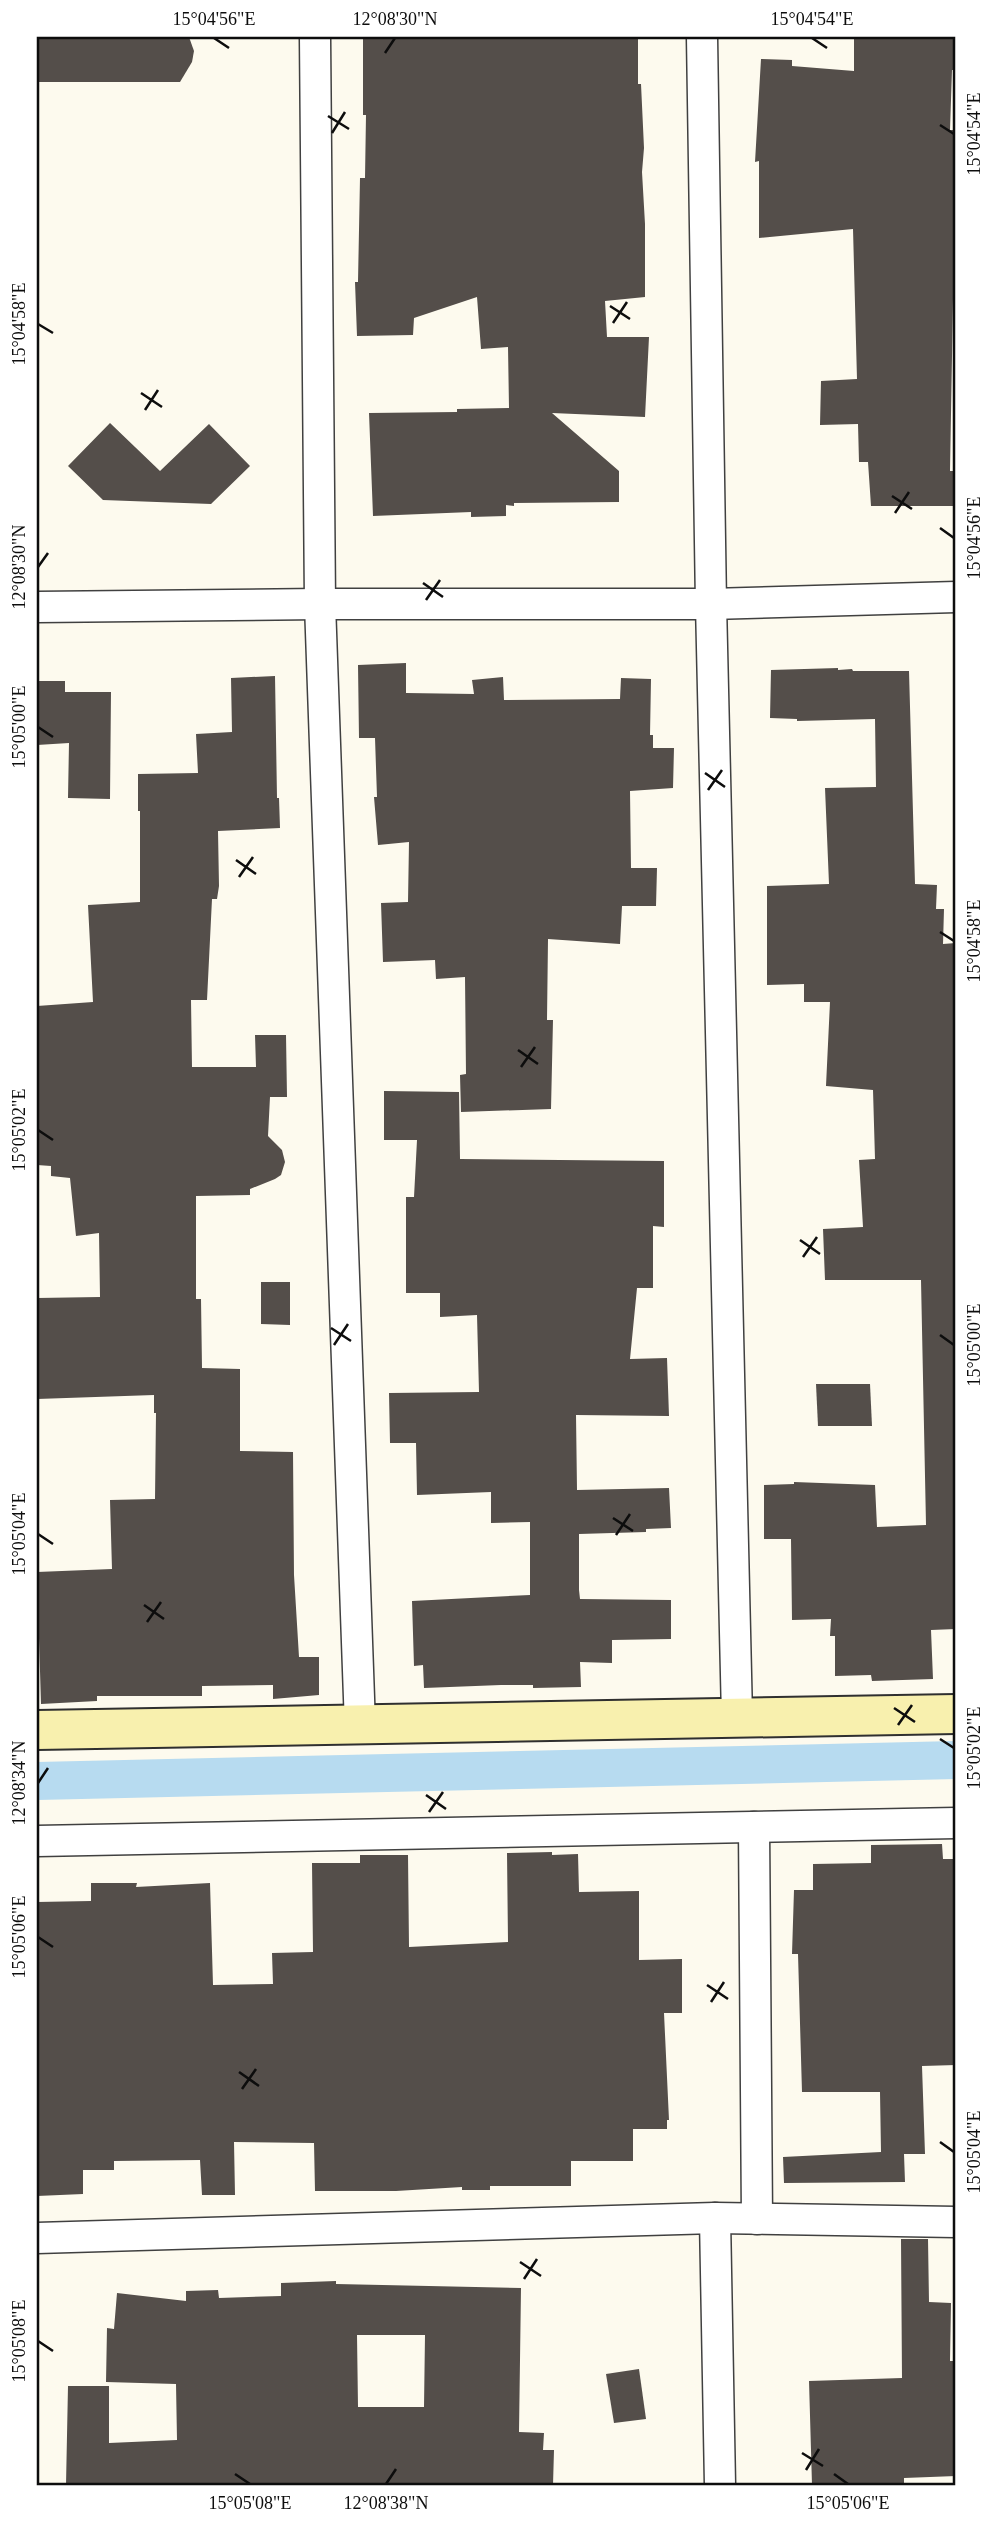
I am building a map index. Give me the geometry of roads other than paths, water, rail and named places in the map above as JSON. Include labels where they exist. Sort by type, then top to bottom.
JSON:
[{"type":"street","points":[[315,37],[320,604],[360,1726]]},
{"type":"street","points":[[702,37],[711,604],[737,1717]]},
{"type":"street","points":[[37,607],[711,604],[956,597]]},
{"type":"street","points":[[37,1730],[956,1714]]},
{"type":"street","points":[[37,1841],[956,1823]]},
{"type":"street","points":[[754,1827],[757,2219]]},
{"type":"street","points":[[715,2218],[720,2485]]},
{"type":"street","points":[[37,2238],[715,2218],[956,2222]]},
{"type":"waterway","points":[[37,1781],[956,1760]]}]
